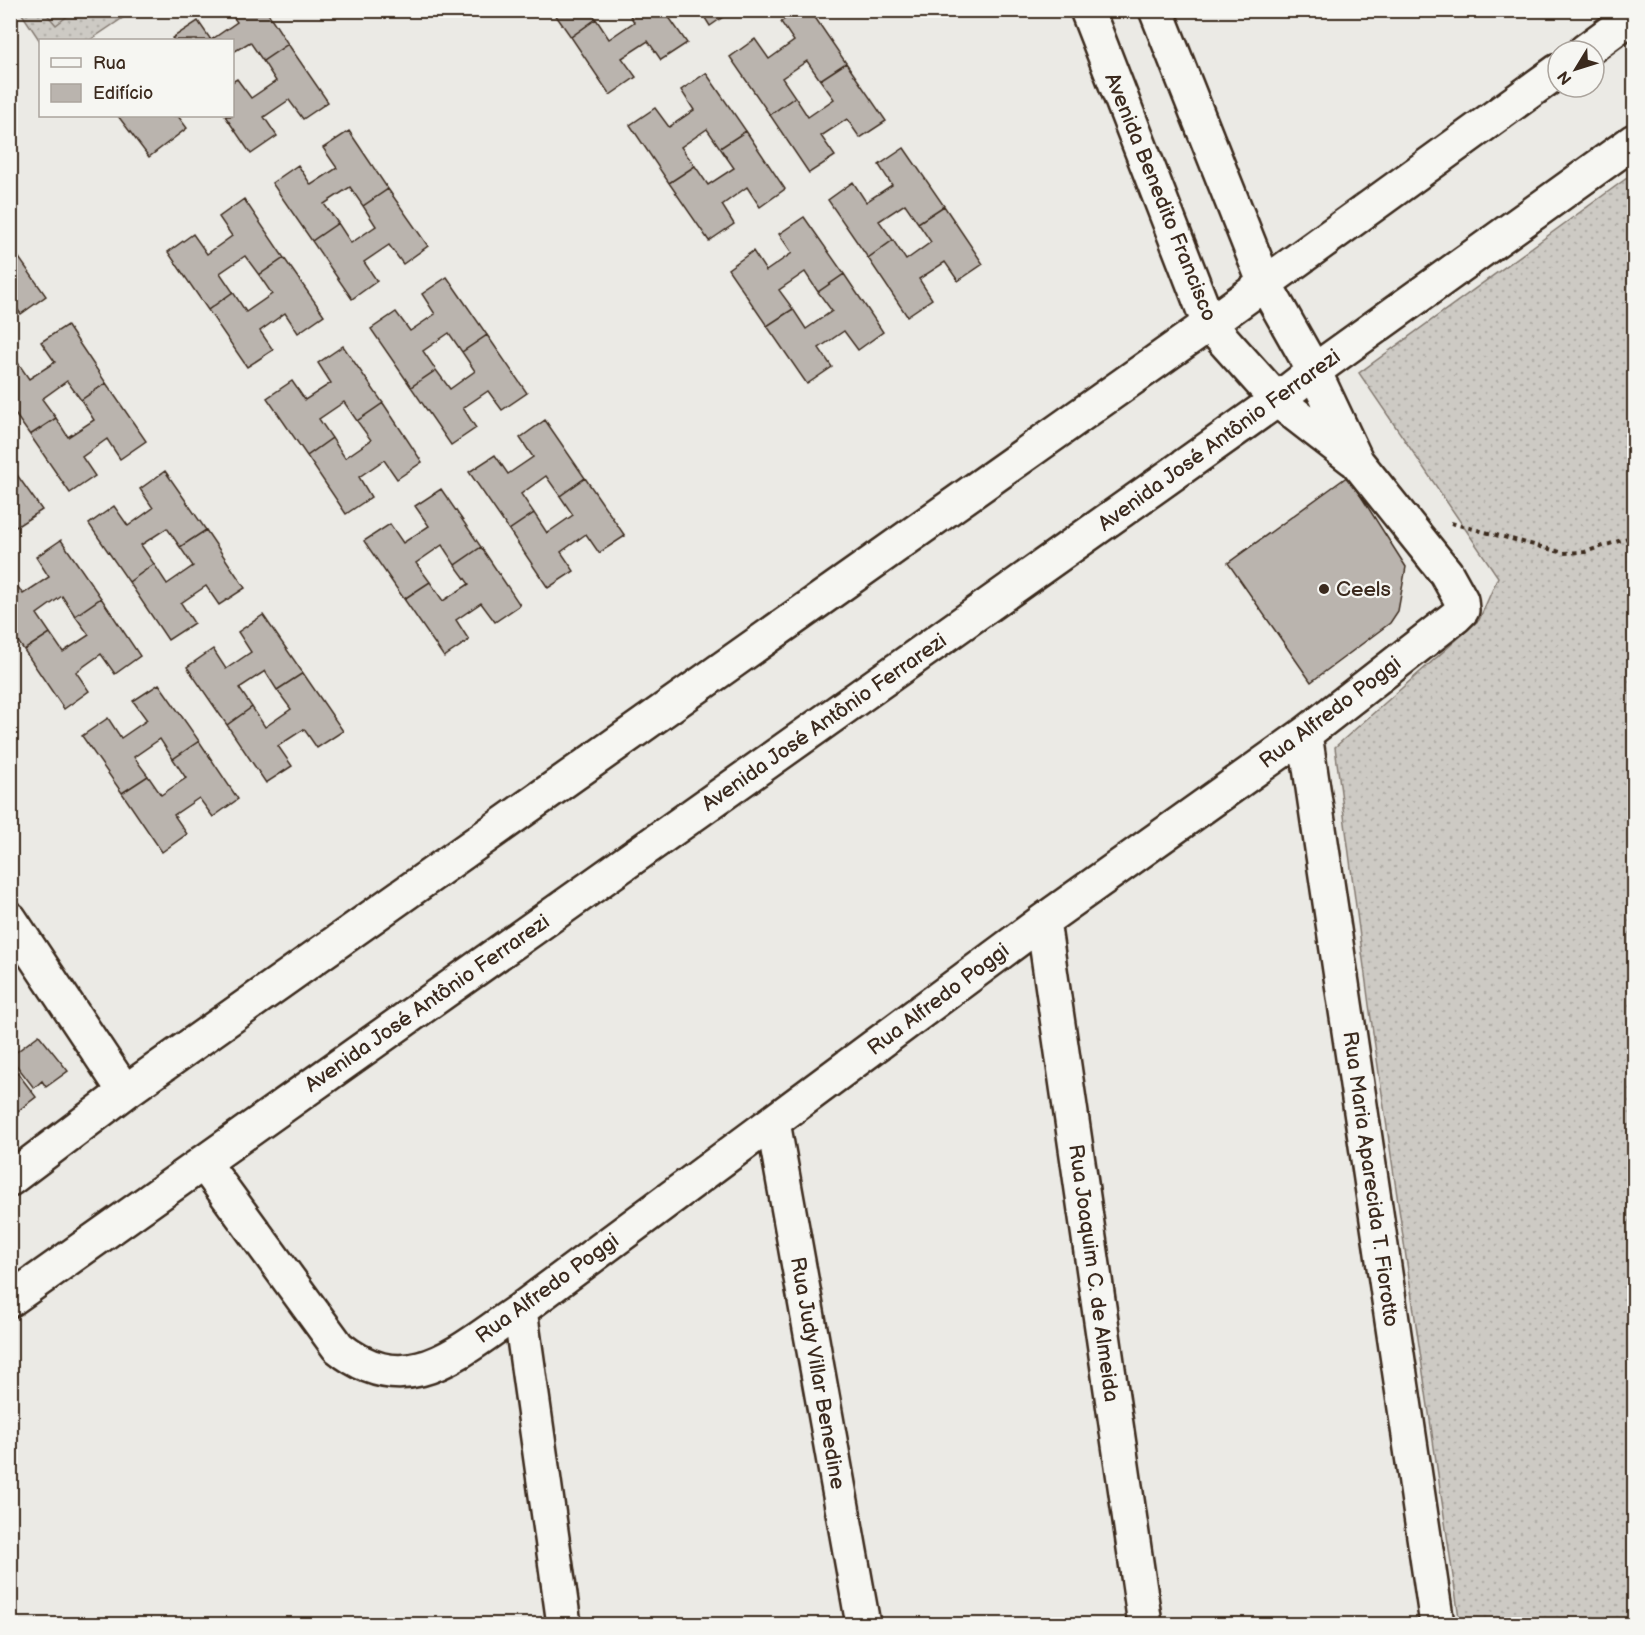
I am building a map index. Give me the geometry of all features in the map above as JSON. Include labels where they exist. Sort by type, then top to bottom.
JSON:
[{"type":"street","name":"Avenida Benedito Francisco","points":[[1087,10],[1209,324],[1277,400],[1357,462]]},
{"type":"street","points":[[1156,10],[1265,284],[1314,371],[1357,462],[1395,509]]},
{"type":"street","points":[[1602,39],[1635,15]]},
{"type":"street","points":[[10,1179],[125,1092],[1209,324],[1546,80]]},
{"type":"street","name":"Avenida José Antônio Ferrarezi","points":[[10,1300],[1277,400],[1314,371],[1635,141]]},
{"type":"street","name":"Rua Alfredo Poggi","points":[[203,1162],[338,1347],[378,1370],[394,1372],[425,1369],[440,1364],[520,1310],[1043,921],[1305,734],[1455,617],[1462,610],[1461,600],[1446,573],[1395,509]]},
{"type":"street","name":"Rua Maria Aparecida T. Fiorotto","points":[[1305,734],[1437,1624]]},
{"type":"street","points":[[10,919],[125,1092]]},
{"type":"street","name":"Rua Joaquim C. de Almeida","points":[[1043,921],[1145,1624]]},
{"type":"street","name":"Rua Judy Villar Benedine","points":[[773,1122],[863,1624]]},
{"type":"street","points":[[520,1310],[564,1624]]},
{"type":"path","points":[[1395,509],[1564,553],[1585,552],[1635,536]]},
{"type":"shaded area","points":[[20,11],[133,11],[91,39],[39,40]]},
{"type":"shaded area","points":[[44,11],[74,11],[56,25]]},
{"type":"shaded area","points":[[1634,173],[1634,1624],[1460,1624],[1369,1005],[1335,747],[1479,620],[1498,577],[1359,373]]},
{"type":"building","points":[[228,10],[266,10],[288,44],[263,61],[250,42],[234,52],[234,39],[212,39],[237,22]]},
{"type":"building","points":[[552,10],[590,10],[596,19],[571,37]]},
{"type":"building","points":[[627,10],[664,10],[687,43],[661,60],[648,41],[622,58],[636,77],[610,95],[571,37],[596,19],[609,39],[634,22]]},
{"type":"building","points":[[700,10],[733,10],[710,26]]},
{"type":"building","points":[[797,10],[810,10],[846,63],[820,80],[807,61],[782,78],[795,97],[770,115],[730,57],[755,39],[769,59],[794,41],[781,22]]},
{"type":"building","points":[[198,21],[210,39],[172,38]]},
{"type":"building","points":[[288,44],[328,102],[303,119],[289,100],[264,117],[277,136],[251,154],[226,117],[234,117],[234,81],[237,79],[251,98],[276,81],[263,61]]},
{"type":"building","points":[[846,63],[886,121],[860,138],[847,119],[821,136],[835,156],[809,173],[770,115],[795,97],[808,117],[834,99],[820,80]]},
{"type":"building","points":[[706,73],[746,131],[720,148],[707,129],[681,147],[695,166],[669,183],[630,125],[655,108],[669,127],[694,110],[681,90]]},
{"type":"building","points":[[119,117],[179,117],[187,128],[149,157]]},
{"type":"building","points":[[349,131],[388,189],[363,206],[350,187],[324,204],[338,223],[312,241],[272,183],[298,165],[311,185],[337,168],[323,148]]},
{"type":"building","points":[[746,131],[785,189],[760,207],[747,187],[722,205],[734,224],[709,241],[669,183],[695,166],[708,185],[734,168],[720,148]]},
{"type":"building","points":[[904,148],[944,206],[918,223],[905,204],[879,221],[893,240],[868,258],[828,200],[853,182],[866,202],[892,185],[879,165]]},
{"type":"building","points":[[388,189],[428,246],[403,264],[389,245],[364,262],[377,281],[352,299],[312,241],[338,223],[351,243],[376,226],[363,206]]},
{"type":"building","points":[[244,199],[284,258],[259,275],[245,256],[220,273],[233,292],[208,310],[168,252],[193,234],[207,254],[232,236],[219,217]]},
{"type":"building","points":[[944,206],[983,264],[958,281],[945,262],[919,279],[932,299],[907,316],[868,258],[893,240],[906,260],[931,242],[918,223]]},
{"type":"building","points":[[804,217],[844,274],[818,292],[805,272],[779,290],[793,309],[767,326],[728,269],[753,251],[766,271],[792,253],[779,234]]},
{"type":"building","points":[[10,245],[46,296],[21,314],[10,300]]},
{"type":"building","points":[[284,258],[324,315],[298,333],[285,313],[260,331],[273,350],[247,367],[208,310],[233,292],[246,312],[272,294],[259,275]]},
{"type":"building","points":[[844,274],[883,332],[858,350],[844,331],[819,348],[832,367],[807,384],[767,326],[793,309],[806,329],[832,311],[818,292]]},
{"type":"building","points":[[447,277],[487,335],[462,352],[449,333],[423,351],[436,370],[411,387],[371,329],[396,312],[410,331],[435,314],[422,294]]},
{"type":"building","points":[[67,325],[106,383],[81,400],[67,381],[42,399],[56,418],[30,435],[10,407],[10,364],[16,360],[29,379],[55,362],[41,342]]},
{"type":"building","points":[[487,335],[527,393],[502,410],[488,391],[463,408],[476,428],[451,445],[411,387],[436,370],[450,389],[475,371],[462,352]]},
{"type":"building","points":[[343,346],[383,403],[357,421],[344,402],[319,419],[332,438],[307,456],[267,398],[292,381],[305,400],[331,383],[318,363]]},
{"type":"building","points":[[106,383],[146,441],[120,459],[107,439],[82,457],[95,476],[70,493],[30,435],[56,418],[68,437],[94,420],[81,400]]},
{"type":"building","points":[[383,403],[422,462],[397,479],[384,460],[359,477],[371,497],[346,514],[307,456],[332,438],[345,458],[371,440],[357,421]]},
{"type":"building","points":[[545,420],[585,478],[560,496],[546,476],[521,494],[534,513],[509,530],[469,472],[495,455],[508,474],[533,457],[520,438]]},
{"type":"building","points":[[10,465],[42,510],[16,527],[10,519]]},
{"type":"building","points":[[165,471],[206,530],[180,547],[167,528],[141,545],[154,564],[129,582],[89,524],[114,506],[128,526],[153,508],[140,489]]},
{"type":"building","name":"Ceels","points":[[1348,476],[1406,567],[1398,611],[1390,623],[1311,682],[1228,563]]},
{"type":"building","points":[[585,478],[625,536],[599,553],[586,534],[561,552],[574,571],[548,588],[509,530],[534,513],[547,533],[573,515],[560,496]]},
{"type":"building","points":[[441,489],[481,547],[455,565],[442,545],[416,563],[430,582],[404,599],[364,541],[390,524],[403,543],[429,526],[415,506]]},
{"type":"building","points":[[206,530],[245,588],[219,605],[206,586],[181,603],[194,623],[168,640],[129,582],[154,564],[167,584],[193,566],[180,547]]},
{"type":"building","points":[[61,540],[101,598],[75,616],[62,596],[37,614],[50,633],[24,650],[10,630],[10,576],[23,594],[49,577],[36,557]]},
{"type":"building","points":[[481,547],[520,605],[495,622],[481,603],[456,620],[469,640],[444,657],[404,599],[430,582],[443,601],[469,584],[455,565]]},
{"type":"building","points":[[101,598],[140,656],[115,674],[101,654],[76,672],[89,691],[64,709],[24,650],[50,633],[63,652],[89,635],[75,616]]},
{"type":"building","points":[[263,615],[303,673],[277,690],[265,671],[239,688],[252,707],[227,725],[187,667],[213,649],[226,669],[251,652],[238,632]]},
{"type":"building","points":[[303,673],[343,731],[317,748],[304,729],[278,746],[292,766],[266,783],[227,725],[252,707],[265,727],[291,709],[277,690]]},
{"type":"building","points":[[159,684],[199,741],[173,759],[160,739],[134,757],[148,776],[122,793],[82,736],[108,718],[121,738],[147,720],[133,701]]},
{"type":"building","points":[[199,741],[238,799],[213,817],[199,798],[174,815],[187,834],[162,852],[122,793],[148,776],[161,795],[186,778],[173,759]]},
{"type":"building","points":[[39,1035],[68,1071],[46,1087],[42,1081],[34,1088],[10,1057]]},
{"type":"building","points":[[10,1063],[36,1097],[14,1114],[10,1109]]},
{"type":"place","name":"Ceels","points":[[1324,589]]}]
